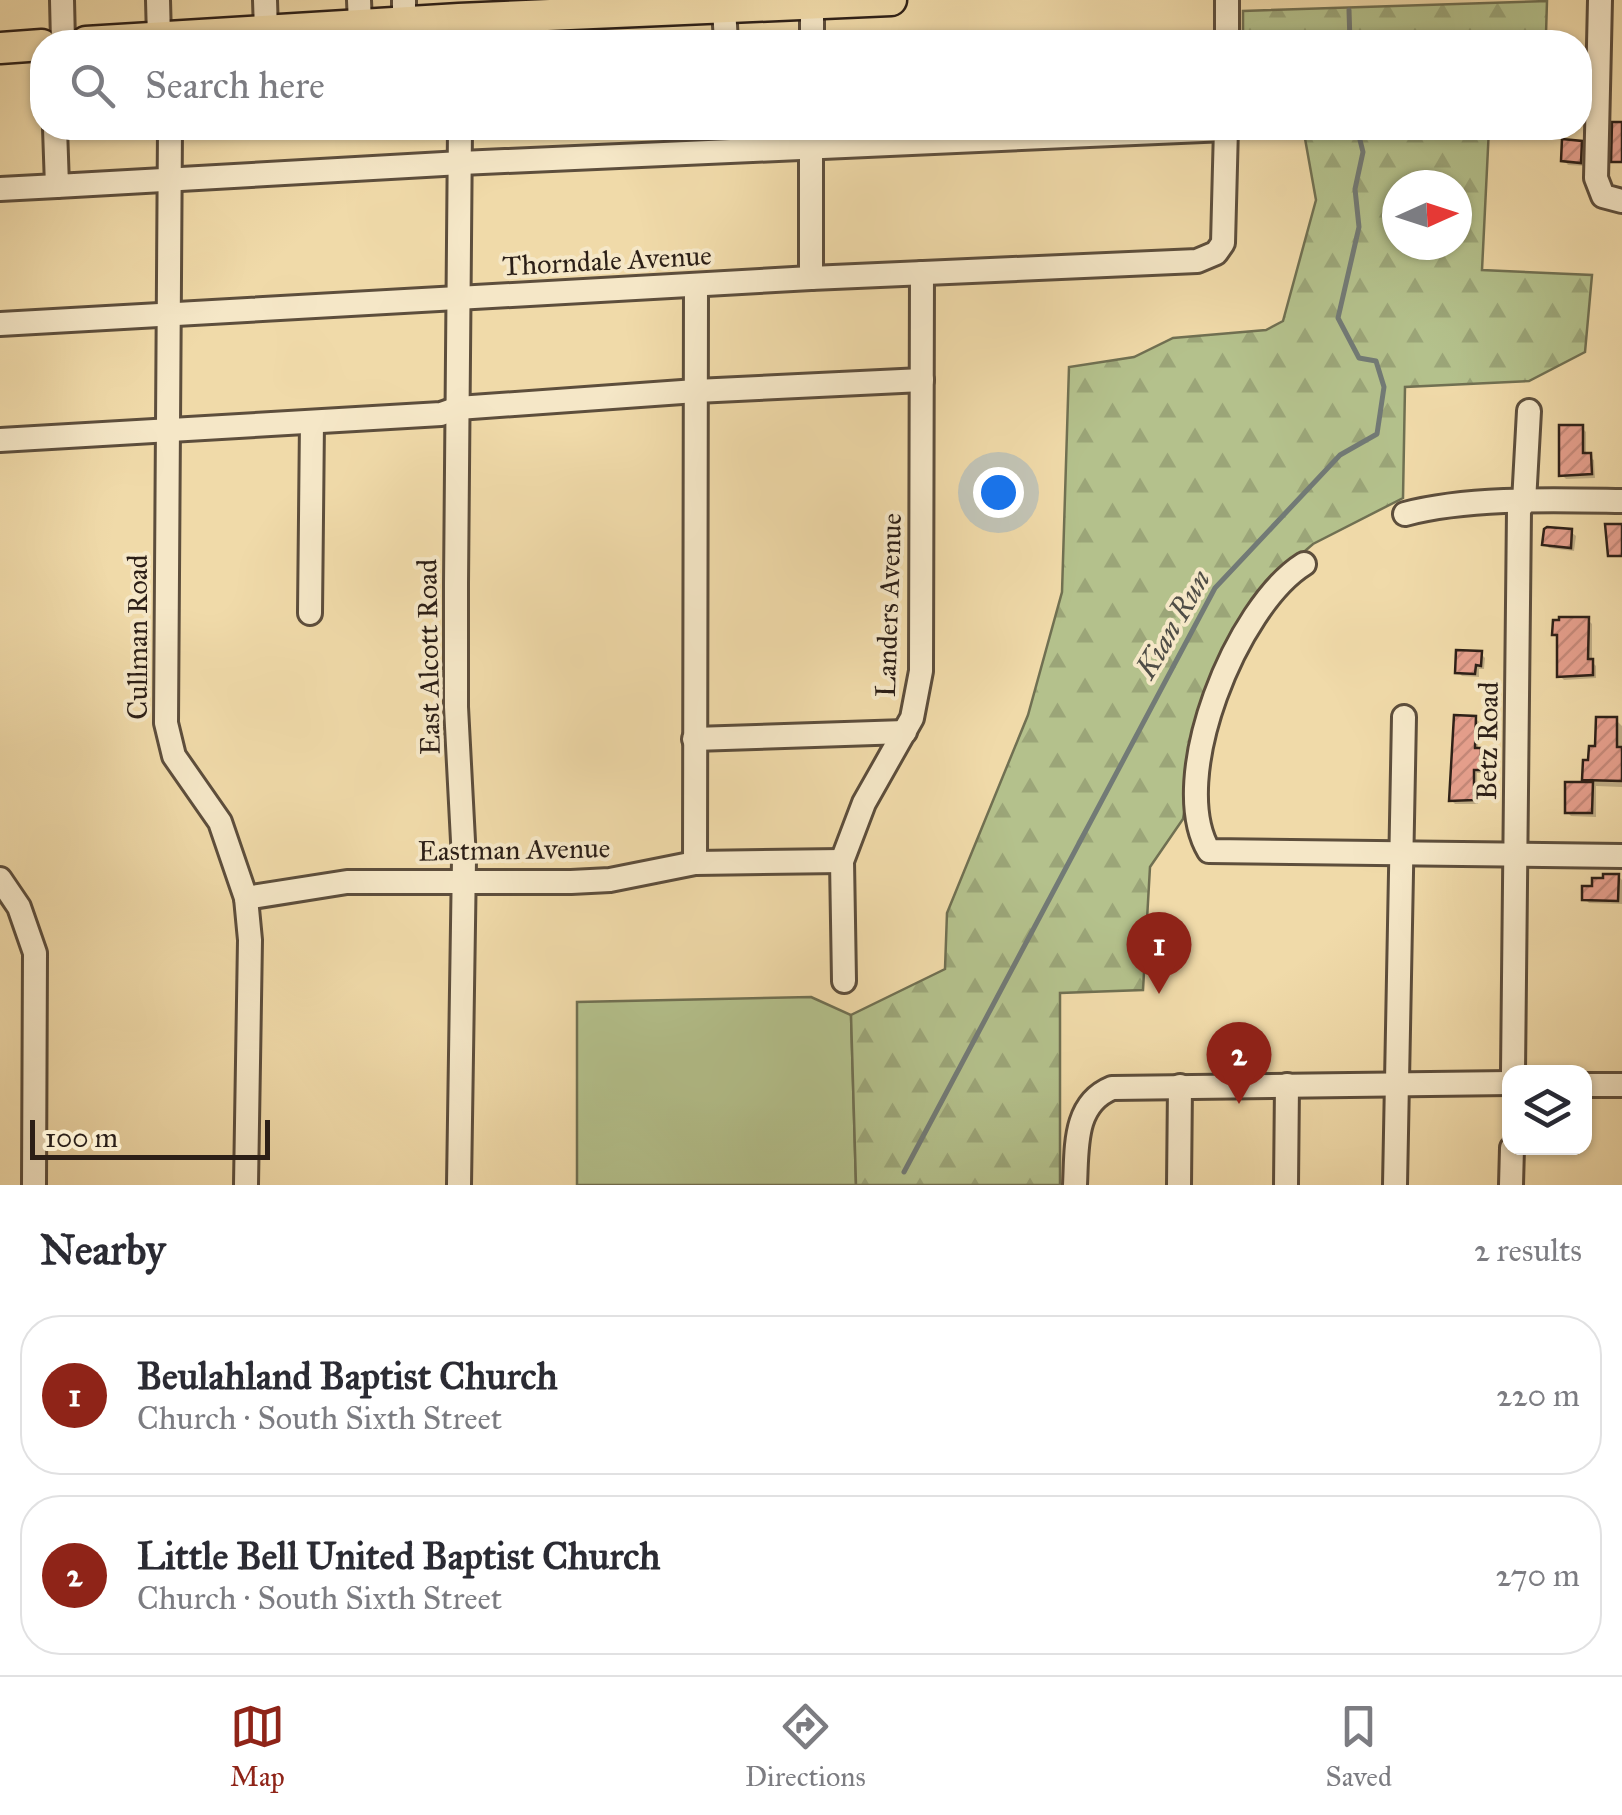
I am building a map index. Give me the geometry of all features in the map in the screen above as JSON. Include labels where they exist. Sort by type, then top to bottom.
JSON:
[{"type":"main road","points":[[465,30],[582,7],[724,8],[890,0]]},
{"type":"main road","points":[[276,30],[360,13],[404,11],[457,30]]},
{"type":"main road","points":[[0,48],[30,46]]},
{"type":"street","points":[[62,0],[63,30]]},
{"type":"street","points":[[158,0],[164,30]]},
{"type":"street","points":[[265,0],[266,30]]},
{"type":"street","points":[[1227,0],[1227,30]]},
{"type":"street","points":[[1600,0],[1596,178],[1603,196],[1622,201]]},
{"type":"street","points":[[812,2],[812,30]]},
{"type":"street","points":[[724,8],[725,30]]},
{"type":"street","points":[[55,140],[57,186]]},
{"type":"street","name":"Cullman Road","points":[[170,140],[168,735],[174,756],[220,822],[246,898],[250,940],[246,1185]]},
{"type":"street","name":"East Alcott Road","points":[[459,1185],[464,881],[456,690],[460,140]]},
{"type":"street","points":[[0,190],[460,163],[720,140]]},
{"type":"street","points":[[811,140],[811,278]]},
{"type":"street","name":"Thorndale Avenue","points":[[0,324],[1198,260],[1216,253],[1223,243],[1226,140]]},
{"type":"street","name":"Landers Avenue","points":[[844,981],[842,861],[864,802],[917,704],[921,671],[922,273]]},
{"type":"street","points":[[694,863],[696,285]]},
{"type":"street","points":[[0,440],[440,414],[458,408],[696,390],[922,380]]},
{"type":"street","name":"Betz Road","points":[[1513,1065],[1519,510],[1524,502],[1529,412]]},
{"type":"street","points":[[310,612],[312,422]]},
{"type":"street","points":[[1405,514],[1428,508],[1524,502],[1622,501]]},
{"type":"street","points":[[1304,564],[1283,579],[1258,609],[1210,713],[1196,794],[1197,824],[1209,851],[1622,856]]},
{"type":"street","points":[[1395,1185],[1404,716]]},
{"type":"street","points":[[694,739],[905,732]]},
{"type":"street","name":"Eastman Avenue","points":[[246,898],[347,882],[610,880],[694,863],[842,861]]},
{"type":"street","points":[[0,879],[19,907],[35,953],[34,1185]]},
{"type":"street","points":[[1075,1185],[1078,1140],[1089,1102],[1112,1088],[1502,1083]]},
{"type":"street","points":[[1286,1185],[1287,1084]]},
{"type":"street","points":[[1592,1085],[1622,1085]]},
{"type":"street","points":[[1179,1185],[1180,1086]]},
{"type":"street","points":[[1512,1155],[1512,1185]]},
{"type":"green space","points":[[1547,1],[1546,30],[1243,30],[1243,11]]},
{"type":"green space","points":[[1305,140],[1488,140],[1482,270],[1592,275],[1585,352],[1529,381],[1405,387],[1403,498],[1313,544],[1270,581],[1199,730],[1183,819],[1150,867],[1143,990],[1060,993],[1060,1185],[856,1185],[851,1015],[945,969],[947,913],[1028,715],[1062,592],[1069,367],[1134,357],[1173,338],[1266,330],[1283,321],[1316,200]]},
{"type":"green space","points":[[811,997],[851,1015],[856,1185],[577,1185],[577,1002]]},
{"type":"building","points":[[1612,122],[1622,122],[1622,162],[1611,162]]},
{"type":"building","points":[[1562,140],[1582,141],[1581,163],[1561,161]]},
{"type":"building","points":[[1559,425],[1583,425],[1583,453],[1591,453],[1592,474],[1559,476]]},
{"type":"building","points":[[1605,524],[1622,524],[1622,556],[1608,556]]},
{"type":"building","points":[[1547,527],[1572,529],[1571,548],[1542,545]]},
{"type":"building","points":[[1589,617],[1588,659],[1593,659],[1593,675],[1557,677],[1557,635],[1552,635],[1553,620]]},
{"type":"building","points":[[1456,650],[1482,651],[1481,666],[1476,665],[1475,674],[1455,673]]},
{"type":"building","points":[[1454,715],[1476,716],[1475,748],[1481,748],[1481,770],[1474,770],[1474,800],[1449,801]]},
{"type":"building","points":[[1596,717],[1617,717],[1622,781],[1582,780],[1583,760],[1588,760],[1589,746],[1595,746]]},
{"type":"building","points":[[1565,782],[1593,782],[1592,813],[1565,813]]},
{"type":"building","points":[[1603,874],[1619,874],[1618,901],[1582,900],[1582,886],[1592,886],[1592,878],[1603,878]]},
{"type":"waterway","name":"Kian Run","points":[[1349,10],[1350,30]]},
{"type":"waterway","name":"Kian Run","points":[[904,1172],[1215,588],[1340,455],[1377,434],[1384,387],[1376,361],[1359,358],[1338,318],[1359,227],[1355,189],[1363,152],[1360,140]]},
{"type":"place","name":"Beulahland Baptist Church","points":[[1159,994]]},
{"type":"place","name":"Little Bell United Baptist Church","points":[[1239,1104]]}]
